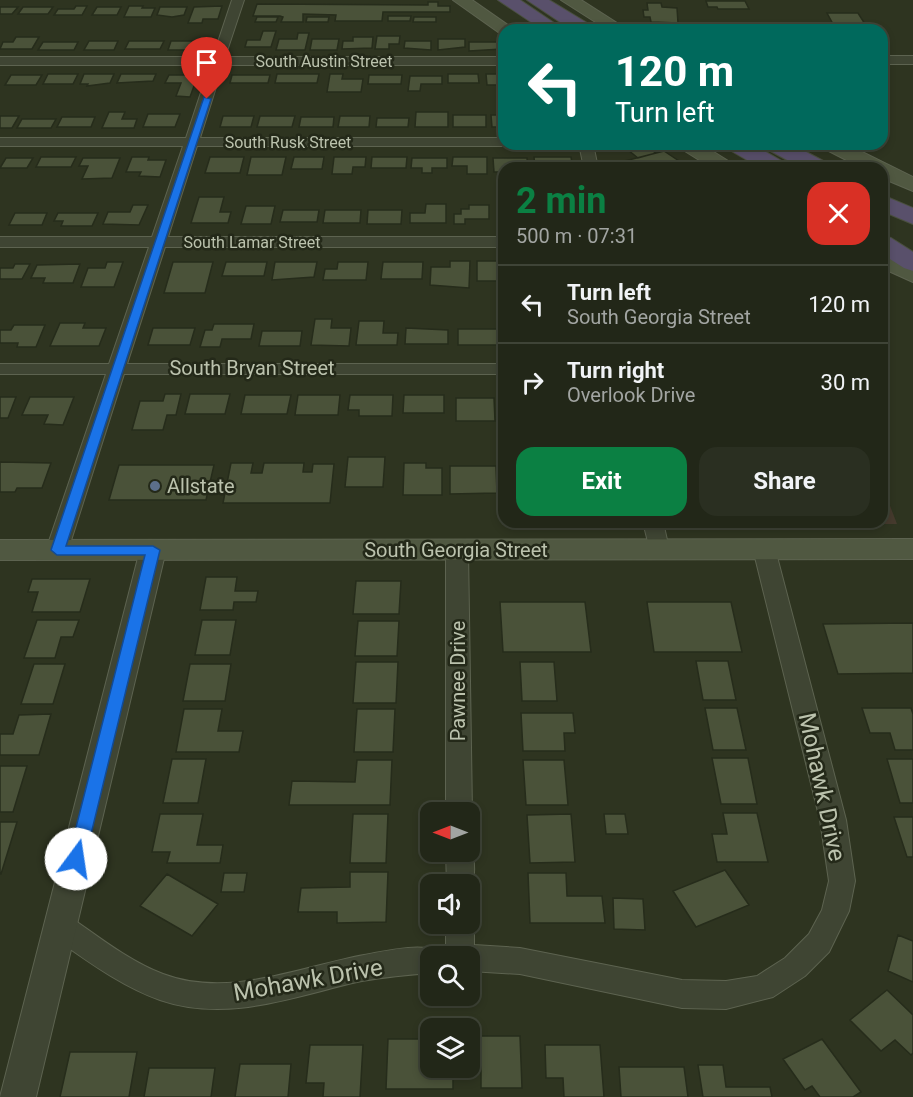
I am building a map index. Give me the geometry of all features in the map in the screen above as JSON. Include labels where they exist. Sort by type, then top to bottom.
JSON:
[{"type":"highway","points":[[507,0],[545,24]]},
{"type":"highway","points":[[536,0],[576,24]]},
{"type":"highway","points":[[548,0],[577,24]]},
{"type":"highway","points":[[752,150],[776,159],[793,162]]},
{"type":"highway","points":[[888,193],[913,203]]},
{"type":"highway","points":[[888,205],[913,217]]},
{"type":"highway","points":[[888,227],[913,240]]},
{"type":"highway","points":[[888,247],[913,263]]},
{"type":"main road","points":[[461,0],[498,24]]},
{"type":"main road","points":[[569,0],[610,24]]},
{"type":"main road","points":[[697,150],[716,162]]},
{"type":"main road","points":[[842,150],[866,162]]},
{"type":"main road","points":[[888,173],[913,185]]},
{"type":"main road","points":[[888,262],[913,275]]},
{"type":"main road","name":"South Georgia Street","points":[[0,550],[457,550],[655,536],[764,549],[913,549]]},
{"type":"street","points":[[57,550],[220,61],[238,0]]},
{"type":"street","points":[[888,60],[913,60]]},
{"type":"street","name":"South Austin Street","points":[[0,61],[498,61]]},
{"type":"street","name":"South Rusk Street","points":[[0,142],[498,142]]},
{"type":"street","name":"South Lamar Street","points":[[0,242],[498,242]]},
{"type":"street","name":"South Bryan Street","points":[[0,369],[498,369]]},
{"type":"street","name":"Mohawk Drive","points":[[480,959],[520,961],[682,994],[726,995],[763,988],[795,967],[819,943],[835,911],[842,881],[833,820],[764,549]]},
{"type":"street","points":[[17,1097],[153,550]]},
{"type":"street","name":"Pawnee Drive","points":[[457,550],[459,802]]},
{"type":"street","name":"Mohawk Drive","points":[[60,926],[116,964],[163,987],[209,996],[255,994],[361,969],[420,961]]},
{"type":"shaded area","points":[[888,501],[897,524],[888,524]]},
{"type":"building","points":[[706,1],[745,1],[749,9],[718,9],[708,7]]},
{"type":"building","points":[[428,2],[438,2],[438,6],[450,6],[450,12],[383,12],[382,21],[335,21],[336,15],[303,14],[303,22],[281,22],[283,17],[280,16],[253,16],[257,4],[428,5]]},
{"type":"building","points":[[647,3],[661,3],[662,7],[677,8],[678,23],[651,22],[650,17],[644,17],[643,10],[648,10]]},
{"type":"building","points":[[76,6],[87,6],[82,15],[54,15],[58,9],[74,9]]},
{"type":"building","points":[[129,6],[155,8],[151,17],[124,17]]},
{"type":"building","points":[[222,6],[218,19],[203,19],[202,23],[188,23],[194,7]]},
{"type":"building","points":[[0,7],[18,7],[12,14],[0,14]]},
{"type":"building","points":[[23,7],[53,7],[48,14],[18,14]]},
{"type":"building","points":[[97,7],[121,7],[117,15],[92,15]]},
{"type":"building","points":[[160,7],[187,7],[184,15],[172,17],[157,15]]},
{"type":"building","points":[[827,13],[858,13],[865,24],[833,24]]},
{"type":"building","points":[[388,16],[411,16],[410,21],[388,21]]},
{"type":"building","points":[[257,17],[278,17],[276,22],[255,22]]},
{"type":"building","points":[[307,17],[329,17],[328,22],[306,22]]},
{"type":"building","points":[[414,17],[436,17],[436,22],[413,22]]},
{"type":"building","points":[[263,31],[276,31],[271,47],[245,47],[247,40],[260,40]]},
{"type":"building","points":[[298,33],[309,33],[305,50],[276,50],[279,39],[297,39]]},
{"type":"building","points":[[377,36],[400,36],[399,44],[389,44],[389,49],[375,49]]},
{"type":"building","points":[[16,37],[39,37],[32,49],[0,49],[3,42],[13,42]]},
{"type":"building","points":[[353,37],[373,37],[372,48],[342,49],[343,41],[353,41]]},
{"type":"building","points":[[312,39],[339,39],[337,50],[310,50]]},
{"type":"building","points":[[438,39],[465,39],[465,47],[438,50]]},
{"type":"building","points":[[89,41],[118,41],[114,50],[84,50]]},
{"type":"building","points":[[129,41],[164,41],[160,49],[125,49]]},
{"type":"building","points":[[171,41],[207,41],[204,50],[168,50]]},
{"type":"building","points":[[405,41],[431,41],[431,50],[404,48]]},
{"type":"building","points":[[43,42],[78,42],[74,50],[38,50]]},
{"type":"building","points":[[469,42],[498,42],[498,49],[469,51]]},
{"type":"building","points":[[48,74],[78,74],[73,84],[43,84]]},
{"type":"building","points":[[84,74],[114,74],[110,83],[87,86],[88,84],[80,84]]},
{"type":"building","points":[[121,74],[156,74],[153,81],[117,83]]},
{"type":"building","points":[[277,74],[319,74],[317,83],[275,83]]},
{"type":"building","points":[[330,74],[343,74],[342,79],[363,79],[361,92],[327,92]]},
{"type":"building","points":[[448,74],[478,74],[479,83],[448,83]]},
{"type":"building","points":[[486,74],[498,74],[498,85],[487,85]]},
{"type":"building","points":[[11,75],[42,75],[36,85],[5,85]]},
{"type":"building","points":[[169,75],[198,75],[190,97],[176,96],[181,83],[165,83]]},
{"type":"building","points":[[232,75],[270,75],[268,83],[230,83]]},
{"type":"building","points":[[369,75],[402,75],[401,84],[368,84]]},
{"type":"building","points":[[410,76],[442,76],[442,84],[421,84],[420,91],[408,91]]},
{"type":"building","points":[[109,112],[125,112],[122,119],[137,119],[134,128],[102,128]]},
{"type":"building","points":[[416,112],[448,112],[448,127],[415,127]]},
{"type":"building","points":[[148,114],[180,114],[175,127],[143,127]]},
{"type":"building","points":[[453,115],[486,115],[486,127],[453,127]]},
{"type":"building","points":[[491,115],[498,115],[498,127],[492,127]]},
{"type":"building","points":[[0,116],[19,116],[12,128],[0,128]]},
{"type":"building","points":[[223,116],[254,116],[251,127],[220,127]]},
{"type":"building","points":[[260,116],[295,116],[292,127],[257,127]]},
{"type":"building","points":[[340,116],[370,116],[369,127],[338,127]]},
{"type":"building","points":[[62,117],[95,117],[91,127],[57,127]]},
{"type":"building","points":[[301,117],[334,117],[333,127],[299,127]]},
{"type":"building","points":[[377,118],[409,118],[408,127],[376,127]]},
{"type":"building","points":[[22,119],[56,119],[51,128],[17,128]]},
{"type":"building","points":[[628,150],[651,150],[656,153],[638,158]]},
{"type":"building","points":[[664,151],[680,162],[621,162]]},
{"type":"building","points":[[41,157],[76,157],[71,167],[36,167]]},
{"type":"building","points":[[132,157],[166,160],[160,177],[139,176],[141,172],[126,172]]},
{"type":"building","points":[[210,157],[244,157],[240,173],[205,173]]},
{"type":"building","points":[[251,157],[286,157],[282,175],[247,175]]},
{"type":"building","points":[[294,157],[324,157],[322,169],[291,169]]},
{"type":"building","points":[[334,157],[366,157],[365,167],[353,167],[352,174],[332,174]]},
{"type":"building","points":[[372,157],[407,157],[406,168],[371,168]]},
{"type":"building","points":[[453,157],[487,157],[487,174],[467,174],[467,166],[452,166]]},
{"type":"building","points":[[534,157],[571,157],[572,162],[534,162]]},
{"type":"building","points":[[6,158],[33,158],[27,168],[0,168]]},
{"type":"building","points":[[83,158],[120,158],[112,178],[82,179],[88,166],[79,166]]},
{"type":"building","points":[[412,158],[447,158],[447,168],[432,168],[432,173],[422,173],[422,168],[411,168]]},
{"type":"building","points":[[493,158],[527,158],[527,162],[498,162],[498,172],[494,172]]},
{"type":"building","points":[[199,197],[224,197],[220,212],[231,212],[228,223],[191,223]]},
{"type":"building","points":[[426,204],[446,204],[446,223],[410,223],[410,213],[425,213]]},
{"type":"building","points":[[133,205],[148,205],[139,225],[103,224],[108,212],[130,212]]},
{"type":"building","points":[[469,205],[489,205],[489,219],[465,219],[465,224],[454,224],[454,214],[461,214],[461,209],[469,209]]},
{"type":"building","points":[[246,206],[275,206],[271,224],[241,224]]},
{"type":"building","points":[[283,210],[319,210],[317,222],[280,222]]},
{"type":"building","points":[[325,210],[361,210],[360,223],[323,223]]},
{"type":"building","points":[[368,210],[402,210],[401,224],[367,224]]},
{"type":"building","points":[[15,213],[47,213],[42,225],[9,225]]},
{"type":"building","points":[[58,213],[98,213],[92,226],[61,226],[63,221],[54,221]]},
{"type":"building","points":[[450,261],[470,261],[469,288],[430,285],[431,267],[450,267]]},
{"type":"building","points":[[477,261],[498,261],[498,281],[477,281]]},
{"type":"building","points":[[107,262],[123,262],[114,287],[81,287],[88,268],[105,268]]},
{"type":"building","points":[[173,262],[213,262],[205,293],[164,293]]},
{"type":"building","points":[[226,262],[267,262],[264,276],[222,276]]},
{"type":"building","points":[[275,262],[317,262],[314,277],[272,280]]},
{"type":"building","points":[[338,262],[368,262],[366,280],[323,280],[325,269],[337,269]]},
{"type":"building","points":[[383,262],[423,262],[422,279],[381,279]]},
{"type":"building","points":[[15,264],[30,264],[22,279],[0,279],[0,268],[13,268]]},
{"type":"building","points":[[80,264],[73,283],[43,283],[45,278],[31,278],[37,265]]},
{"type":"building","points":[[315,319],[332,319],[331,328],[351,328],[349,346],[311,345]]},
{"type":"building","points":[[359,321],[384,321],[383,333],[398,333],[397,345],[356,345]]},
{"type":"building","points":[[60,323],[85,323],[83,328],[106,328],[99,346],[50,346]]},
{"type":"building","points":[[214,324],[254,324],[251,339],[222,339],[220,347],[200,347],[205,330],[212,330]]},
{"type":"building","points":[[14,325],[45,325],[36,347],[17,347],[18,343],[0,343],[0,330],[11,330]]},
{"type":"building","points":[[153,328],[195,328],[190,345],[148,345]]},
{"type":"building","points":[[406,328],[448,330],[448,344],[405,344]]},
{"type":"building","points":[[458,329],[498,329],[498,345],[458,345]]},
{"type":"building","points":[[262,331],[302,331],[300,346],[259,346]]},
{"type":"building","points":[[165,394],[181,394],[176,415],[167,415],[163,430],[132,430],[140,401],[163,401]]},
{"type":"building","points":[[190,394],[230,394],[225,414],[185,414]]},
{"type":"building","points":[[245,395],[291,395],[287,414],[241,414]]},
{"type":"building","points":[[298,395],[340,395],[338,415],[295,415]]},
{"type":"building","points":[[350,395],[393,395],[392,416],[359,416],[359,410],[348,410]]},
{"type":"building","points":[[404,395],[444,395],[444,413],[403,413]]},
{"type":"building","points":[[0,397],[16,397],[8,418],[0,418]]},
{"type":"building","points":[[30,397],[74,397],[63,425],[44,424],[48,415],[22,415]]},
{"type":"building","points":[[456,398],[494,398],[495,421],[456,421]]},
{"type":"building","points":[[348,457],[385,457],[383,487],[345,487]]},
{"type":"building","points":[[0,462],[51,463],[42,488],[17,488],[15,492],[0,492]]},
{"type":"building","points":[[231,463],[253,463],[251,473],[262,473],[264,463],[304,463],[303,472],[312,472],[313,464],[334,464],[330,503],[223,503]]},
{"type":"building","points":[[404,463],[426,463],[426,468],[442,468],[442,495],[403,495]]},
{"type":"building","points":[[119,465],[214,465],[206,500],[109,500]]},
{"type":"building","points":[[450,466],[496,466],[497,493],[450,494]]},
{"type":"building","points":[[206,577],[237,577],[235,591],[258,591],[256,602],[234,602],[233,610],[200,610]]},
{"type":"building","points":[[32,579],[90,579],[80,612],[32,612],[38,592],[28,592]]},
{"type":"building","points":[[356,581],[401,581],[399,614],[353,614]]},
{"type":"building","points":[[500,602],[585,602],[591,652],[503,652]]},
{"type":"building","points":[[647,602],[731,602],[742,652],[654,652]]},
{"type":"building","points":[[37,620],[79,620],[73,637],[61,637],[55,658],[24,658]]},
{"type":"building","points":[[202,620],[236,620],[230,655],[195,655]]},
{"type":"building","points":[[358,621],[399,621],[397,656],[355,656]]},
{"type":"building","points":[[913,623],[913,673],[838,674],[823,624]]},
{"type":"building","points":[[696,661],[728,661],[736,700],[703,700]]},
{"type":"building","points":[[356,662],[398,662],[396,703],[353,703]]},
{"type":"building","points":[[520,662],[554,662],[557,701],[522,701]]},
{"type":"building","points":[[34,664],[65,664],[53,704],[21,704]]},
{"type":"building","points":[[190,664],[231,664],[225,701],[183,701]]},
{"type":"building","points":[[705,708],[737,708],[746,750],[713,750]]},
{"type":"building","points":[[862,708],[911,708],[913,750],[895,750],[890,733],[870,733]]},
{"type":"building","points":[[184,709],[222,709],[218,731],[243,731],[239,752],[176,752]]},
{"type":"building","points":[[357,709],[395,709],[393,752],[354,752]]},
{"type":"building","points":[[521,713],[573,713],[575,733],[564,733],[565,751],[523,751]]},
{"type":"building","points":[[51,714],[39,755],[0,755],[0,734],[13,734],[19,715]]},
{"type":"building","points":[[712,758],[748,758],[757,804],[721,804]]},
{"type":"building","points":[[172,759],[206,759],[198,803],[163,803]]},
{"type":"building","points":[[887,759],[913,759],[913,803],[900,803]]},
{"type":"building","points":[[357,760],[392,760],[390,805],[289,805],[292,781],[355,782]]},
{"type":"building","points":[[523,760],[564,760],[568,805],[526,805]]},
{"type":"building","points":[[0,766],[27,766],[13,812],[0,812]]},
{"type":"building","points":[[723,813],[757,813],[768,862],[717,862],[712,834],[727,834]]},
{"type":"building","points":[[160,814],[203,814],[197,845],[223,845],[220,863],[167,863],[170,852],[152,852]]},
{"type":"building","points":[[353,814],[388,814],[386,863],[350,863]]},
{"type":"building","points":[[571,814],[575,862],[530,863],[527,815]]},
{"type":"building","points":[[604,814],[625,814],[628,834],[606,834]]},
{"type":"building","points":[[894,817],[913,817],[913,857],[907,857]]},
{"type":"building","points":[[0,822],[17,822],[1,874],[0,874]]},
{"type":"building","points":[[725,870],[749,905],[696,927],[673,891]]},
{"type":"building","points":[[350,872],[388,872],[386,922],[337,923],[337,912],[298,912],[301,888],[350,887]]},
{"type":"building","points":[[224,873],[247,873],[244,892],[221,892]]},
{"type":"building","points":[[528,873],[566,873],[567,896],[602,896],[605,923],[530,923]]},
{"type":"building","points":[[167,874],[218,904],[192,936],[140,906]]},
{"type":"building","points":[[613,898],[643,899],[645,930],[614,929]]},
{"type":"building","points":[[898,935],[913,941],[913,982],[888,971]]},
{"type":"building","points":[[887,990],[913,1015],[913,1053],[911,1055],[895,1040],[881,1051],[850,1020]]},
{"type":"building","points":[[480,1036],[520,1036],[522,1088],[481,1088]]},
{"type":"building","points":[[388,1039],[420,1039],[420,1078],[453,1078],[453,1089],[386,1089]]},
{"type":"building","points":[[822,1039],[861,1092],[853,1097],[820,1097],[812,1086],[805,1090],[783,1059]]},
{"type":"building","points":[[310,1045],[363,1045],[360,1097],[323,1097],[324,1083],[306,1083]]},
{"type":"building","points":[[545,1045],[600,1045],[604,1097],[564,1097],[563,1078],[546,1078]]},
{"type":"building","points":[[70,1052],[137,1052],[129,1097],[60,1097]]},
{"type":"building","points":[[240,1064],[291,1064],[288,1097],[235,1097]]},
{"type":"building","points":[[698,1065],[723,1065],[726,1087],[770,1087],[772,1097],[703,1097]]},
{"type":"building","points":[[619,1067],[684,1067],[688,1097],[621,1097]]},
{"type":"building","points":[[149,1068],[215,1068],[211,1097],[144,1097]]},
{"type":"place","name":"Allstate","points":[[155,486]]},
{"type":"route","points":[[76,859],[153,550],[57,550],[207,99]]}]
